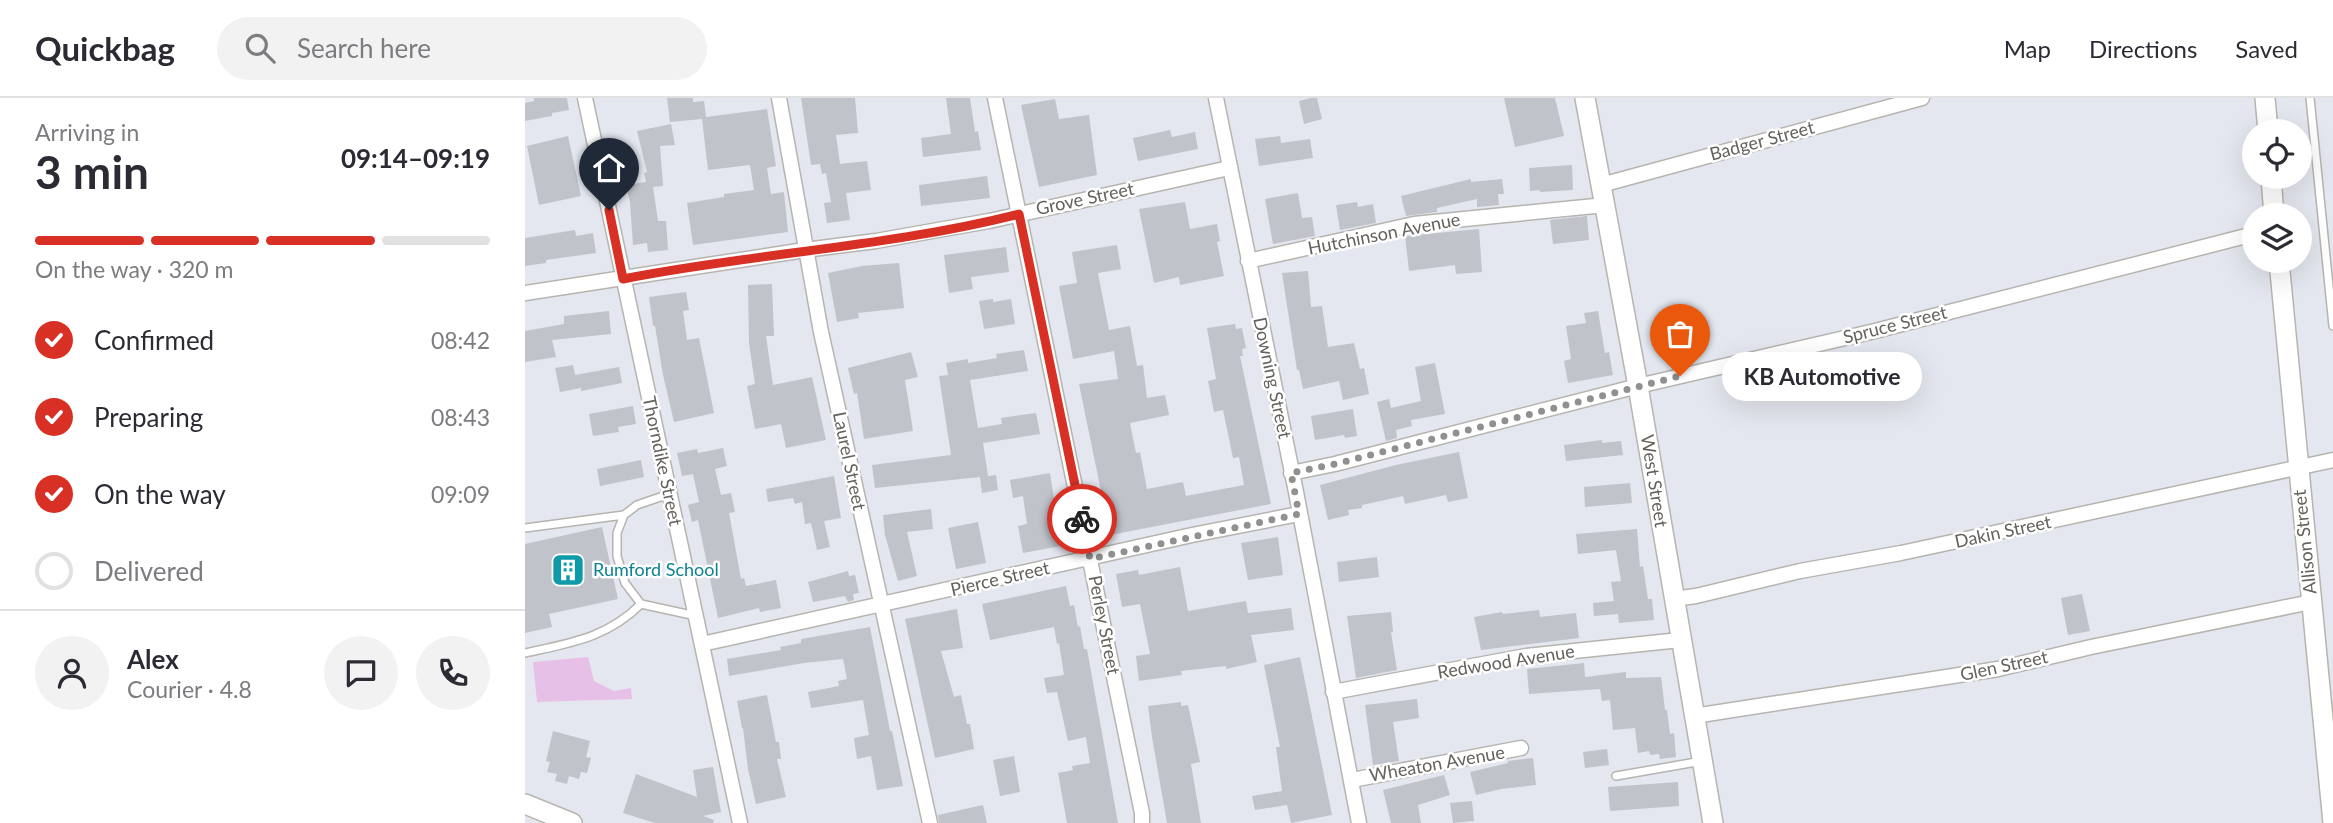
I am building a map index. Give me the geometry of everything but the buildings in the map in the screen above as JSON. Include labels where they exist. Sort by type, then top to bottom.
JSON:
[{"type":"street","name":"Thorndike Street","points":[[585,98],[740,823]]},
{"type":"street","name":"Laurel Street","points":[[779,98],[821,332],[930,823]]},
{"type":"street","name":"Perley Street","points":[[995,98],[1142,823]]},
{"type":"street","name":"Downing Street","points":[[1216,98],[1359,823]]},
{"type":"street","name":"West Street","points":[[1585,98],[1638,386],[1713,823]]},
{"type":"street","name":"Badger Street","points":[[1601,185],[1922,98]]},
{"type":"street","points":[[2265,98],[2267,119]]},
{"type":"street","name":"Grove Street","points":[[525,293],[889,239],[989,221],[1229,168]]},
{"type":"street","name":"Hutchinson Avenue","points":[[1248,261],[1414,225],[1605,205]]},
{"type":"street","name":"Spruce Street","points":[[1291,473],[1638,386],[1875,331],[2242,237]]},
{"type":"street","name":"Allison Street","points":[[2280,273],[2333,823]]},
{"type":"street","name":"Dakin Street","points":[[1673,599],[2333,460]]},
{"type":"street","name":"Pierce Street","points":[[702,644],[1299,514]]},
{"type":"street","name":"Glen Street","points":[[1694,716],[1998,669],[2311,601]]},
{"type":"street","name":"Redwood Avenue","points":[[1333,692],[1527,656],[1680,640]]},
{"type":"street","name":"Wheaton Avenue","points":[[1352,780],[1521,748]]},
{"type":"street","points":[[525,803],[572,823]]},
{"type":"lane","points":[[2310,98],[2330,258],[2333,326]]},
{"type":"lane","points":[[525,528],[624,514],[669,494]]},
{"type":"lane","points":[[624,514],[617,533],[617,555],[625,583],[641,604],[696,616]]},
{"type":"lane","points":[[525,653],[604,632],[620,624],[641,604]]},
{"type":"lane","points":[[1616,776],[1702,761]]},
{"type":"shaded area","points":[[588,657],[594,681],[614,691],[631,688],[632,699],[537,702],[533,662]]},
{"type":"way so far","points":[[1082,519],[1090,559],[1299,514],[1291,473],[1680,376]]},
{"type":"place","name":"KB Automotive","points":[[1680,376]]},
{"type":"place","name":"Rumford School","points":[[568,570]]},
{"type":"route","points":[[609,210],[623,279],[667,270],[876,241],[1019,214],[1082,519]]}]
